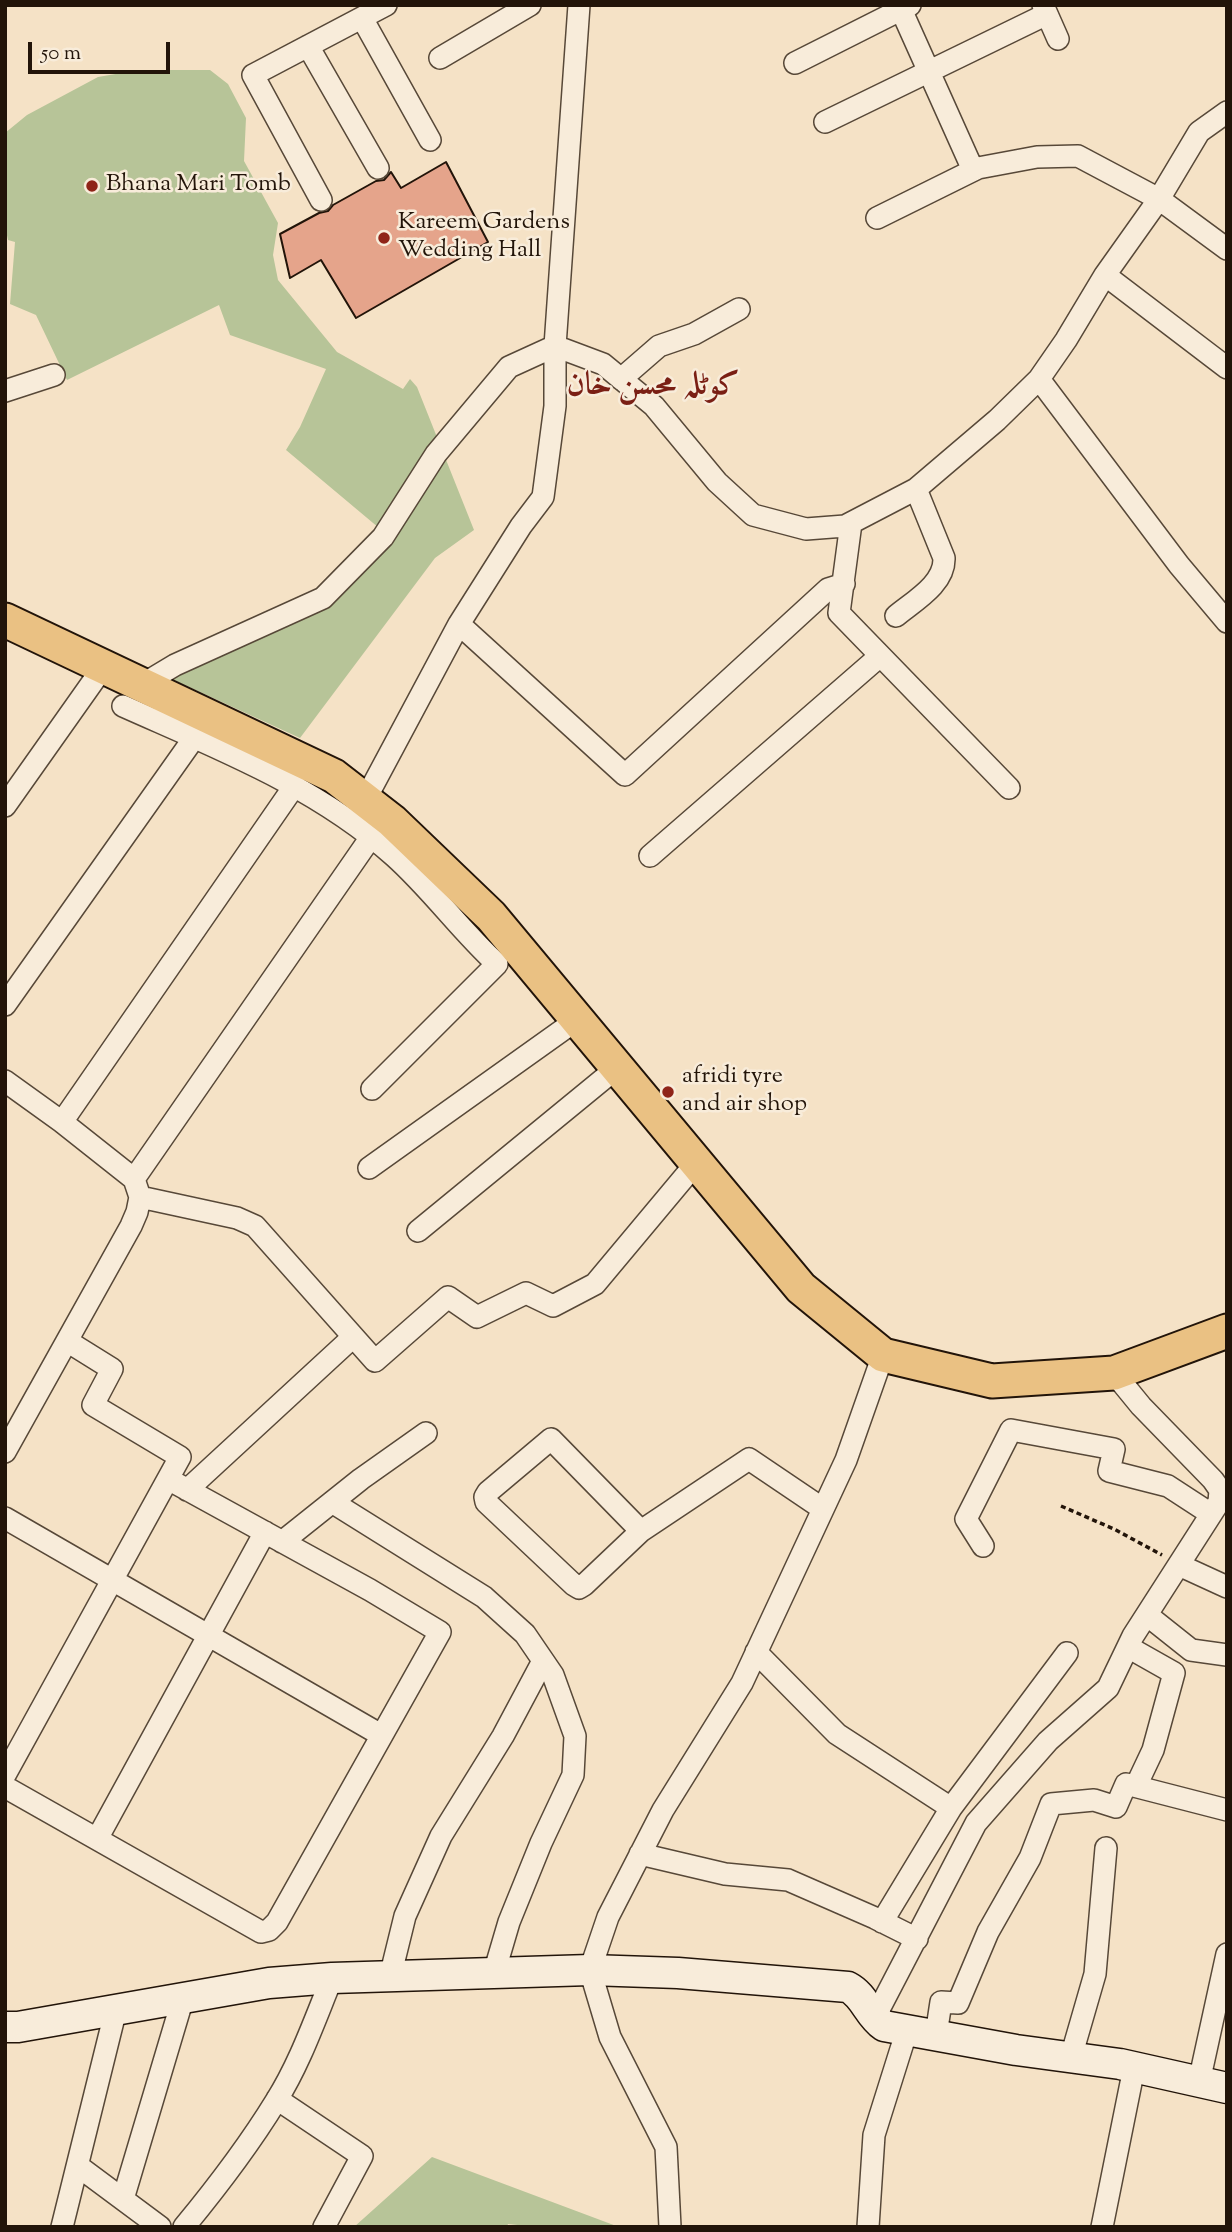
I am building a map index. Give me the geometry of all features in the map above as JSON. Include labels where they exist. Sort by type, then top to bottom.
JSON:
[{"type":"main road","points":[[9,628],[104,666],[131,696],[334,776],[392,821],[491,916],[801,1288],[883,1355],[992,1381],[1114,1373],[1227,1331]]},
{"type":"street","points":[[321,200],[253,75],[386,5]]},
{"type":"street","points":[[440,58],[530,5]]},
{"type":"street","points":[[365,800],[459,624],[521,526],[543,497],[555,406],[555,346],[579,5]]},
{"type":"street","points":[[795,63],[904,7],[973,170]]},
{"type":"street","points":[[825,122],[929,71],[1045,9],[1058,39]]},
{"type":"street","points":[[362,18],[430,140]]},
{"type":"street","points":[[308,46],[378,169]]},
{"type":"street","points":[[372,1090],[497,964],[474,944],[428,889],[371,837],[295,785],[194,738],[131,696],[175,665],[323,598],[383,537],[436,454],[509,367],[555,346],[603,363],[654,405],[717,482],[753,515],[806,529],[845,526],[916,489],[997,420],[1039,379],[1199,132],[1227,112]]},
{"type":"street","points":[[877,218],[973,170],[1037,157],[1078,156],[1158,199],[1227,249]]},
{"type":"street","points":[[1105,275],[1227,368]]},
{"type":"street","points":[[621,379],[659,346],[694,334],[739,309]]},
{"type":"street","points":[[5,391],[54,375]]},
{"type":"street","points":[[1039,379],[1179,565],[1227,622]]},
{"type":"street","points":[[896,616],[936,582],[944,565],[944,558],[916,489]]},
{"type":"street","points":[[851,523],[839,613],[1009,789]]},
{"type":"street","points":[[459,624],[625,775],[828,589],[844,584]]},
{"type":"street","points":[[650,856],[880,656]]},
{"type":"street","points":[[5,806],[104,666]]},
{"type":"street","points":[[5,1004],[194,738]]},
{"type":"street","points":[[62,1122],[295,785]]},
{"type":"street","points":[[5,1452],[131,1226],[137,1212],[137,1188],[371,837]]},
{"type":"street","points":[[369,1168],[578,1019]]},
{"type":"street","points":[[418,1231],[618,1067]]},
{"type":"street","points":[[5,1081],[62,1122],[137,1188],[255,1226],[375,1361],[448,1297],[477,1317],[526,1293],[553,1306],[595,1284],[697,1162]]},
{"type":"street","points":[[187,1490],[353,1337]]},
{"type":"street","points":[[67,1341],[112,1369],[93,1405],[180,1457],[168,1479],[113,1580],[7,1789],[261,1932],[269,1930],[277,1922],[440,1632],[168,1479]]},
{"type":"street","points":[[670,2227],[666,2147],[610,2037],[590,1970],[608,1917],[663,1810],[742,1683],[846,1460],[883,1355]]},
{"type":"street","points":[[874,2020],[976,1823],[1048,1741],[1108,1688],[1147,1615],[1219,1502],[1220,1490],[1213,1480],[1141,1406],[1114,1373]]},
{"type":"street","points":[[983,1546],[965,1520],[1010,1430],[1114,1449],[1109,1471],[1167,1486],[1211,1514]]},
{"type":"street","points":[[97,1839],[207,1634],[274,1537],[332,1502],[426,1433]]},
{"type":"street","points":[[641,1531],[551,1439],[485,1497],[486,1502],[579,1588],[641,1531],[749,1459],[824,1509]]},
{"type":"street","points":[[332,1502],[484,1597],[525,1634],[553,1675],[575,1736],[573,1775],[541,1843],[509,1922],[494,1973]]},
{"type":"street","points":[[5,1518],[381,1735]]},
{"type":"street","points":[[1179,1565],[1227,1587]]},
{"type":"street","points":[[1147,1615],[1191,1650],[1227,1655]]},
{"type":"street","points":[[1128,1647],[1174,1673],[1153,1750],[1136,1786]]},
{"type":"street","points":[[756,1652],[837,1734],[951,1808]]},
{"type":"street","points":[[882,1922],[951,1808],[1067,1653]]},
{"type":"street","points":[[390,1977],[405,1916],[441,1836],[503,1736],[543,1661]]},
{"type":"street","points":[[936,2035],[941,2002],[958,2003],[988,1932],[1030,1857],[1051,1804],[1094,1800],[1116,1807],[1126,1784],[1227,1810]]},
{"type":"street","points":[[1071,2057],[1095,1974],[1107,1848]]},
{"type":"street","points":[[640,1854],[724,1874],[788,1880],[917,1939]]},
{"type":"street","points":[[6,2031],[269,1983],[332,1978],[590,1970],[678,1973],[848,1987],[857,1992],[874,2020],[884,2026],[1134,2068],[1213,2085],[1227,1954]]},
{"type":"street","points":[[184,2227],[221,2182],[277,2099],[302,2051],[332,1978]]},
{"type":"street","points":[[123,2199],[183,1998]]},
{"type":"street","points":[[62,2227],[116,2009]]},
{"type":"street","points":[[868,2227],[874,2134],[907,2030]]},
{"type":"street","points":[[1102,2227],[1134,2068]]},
{"type":"street","points":[[277,2099],[362,2156],[324,2227]]},
{"type":"street","points":[[78,2166],[160,2227]]},
{"type":"path","points":[[1062,1506],[1114,1529],[1179,1565]]},
{"type":"green space","points":[[139,70],[210,70],[228,84],[246,118],[244,161],[278,223],[273,255],[278,280],[337,352],[403,389],[410,379],[417,387],[474,530],[435,558],[300,738],[152,670],[323,598],[385,533],[286,450],[300,427],[326,369],[230,335],[219,305],[67,380],[36,315],[10,304],[15,242],[8,240],[5,226],[5,133],[27,115],[98,77]]},
{"type":"green space","points":[[432,2157],[619,2227],[536,2227],[508,2224],[507,2227],[354,2227]]},
{"type":"building","name":"Kareem Gardens Wedding Hall","points":[[446,162],[488,242],[356,318],[321,260],[290,278],[280,234],[328,211],[333,205],[376,181],[384,180],[391,172],[401,188]]},
{"type":"place","name":"Bhana Mari Tomb","points":[[92,186]]},
{"type":"place","name":"Kareem Gardens Wedding Hall","points":[[384,238]]},
{"type":"place","name":"afridi tyre and air shop","points":[[668,1092]]},
{"type":"district","name":"کوٹلہ محسن خان","points":[[653,389]]}]
